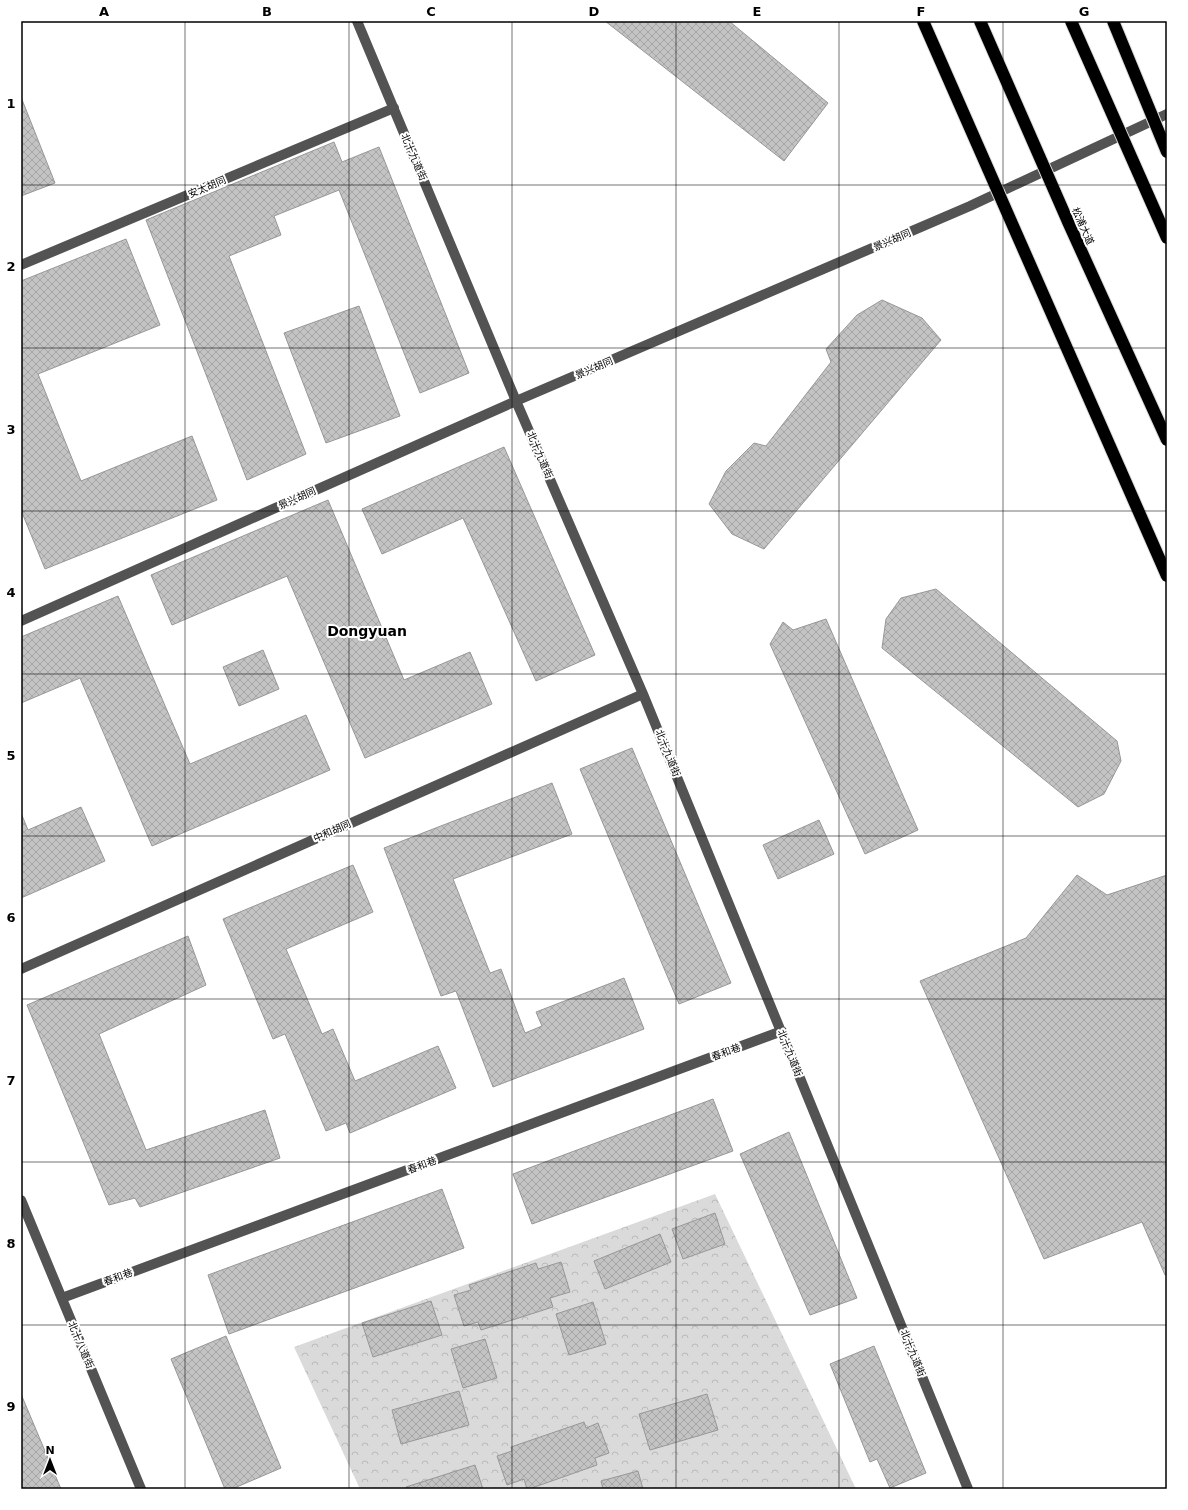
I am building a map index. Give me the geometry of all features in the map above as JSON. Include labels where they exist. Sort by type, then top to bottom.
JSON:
[{"type":"highway","points":[[923,21],[1167,576]]},
{"type":"highway","name":"松浦大道","points":[[980,21],[1068,224],[1167,440]]},
{"type":"highway","points":[[1071,21],[1167,238]]},
{"type":"highway","points":[[1113,21],[1167,152]]},
{"type":"street","name":"北十九道街","points":[[357,21],[516,401],[643,694],[968,1489]]},
{"type":"street","name":"安太胡同","points":[[21,265],[394,108]]},
{"type":"street","name":"景兴胡同","points":[[21,621],[516,401],[970,206],[1167,114]]},
{"type":"street","name":"中和胡同","points":[[21,969],[643,694]]},
{"type":"street","name":"春和巷","points":[[62,1298],[782,1031]]},
{"type":"street","name":"北十八道街","points":[[21,1200],[142,1489]]},
{"type":"green space","points":[[715,1194],[856,1489],[360,1489],[294,1347]]},
{"type":"building","points":[[605,21],[729,21],[828,103],[784,161]]},
{"type":"building","points":[[21,97],[55,183],[21,196]]},
{"type":"building","points":[[334,142],[342,162],[379,147],[469,373],[420,393],[339,190],[274,216],[281,235],[229,256],[306,454],[247,480],[146,220]]},
{"type":"building","points":[[126,239],[160,325],[38,374],[81,481],[192,436],[217,500],[45,569],[21,510],[21,281]]},
{"type":"building","points":[[882,300],[922,318],[941,340],[764,549],[732,534],[709,504],[726,471],[754,443],[766,446],[831,362],[826,349],[857,315]]},
{"type":"building","points":[[359,306],[400,416],[326,443],[284,333]]},
{"type":"building","points":[[504,447],[595,655],[536,681],[463,518],[382,554],[362,509]]},
{"type":"building","points":[[328,500],[404,680],[470,652],[492,704],[365,758],[287,576],[172,625],[151,575]]},
{"type":"building","points":[[936,589],[1117,741],[1121,761],[1104,794],[1078,807],[882,648],[886,619],[901,598]]},
{"type":"building","points":[[118,596],[190,764],[306,715],[330,770],[152,846],[80,678],[21,703],[21,637]]},
{"type":"building","points":[[826,619],[918,830],[865,854],[770,644],[783,622],[793,630]]},
{"type":"building","points":[[263,650],[279,689],[239,706],[223,667]]},
{"type":"building","points":[[632,748],[731,983],[679,1004],[580,769]]},
{"type":"building","points":[[552,783],[572,834],[453,879],[490,973],[501,969],[525,1033],[542,1026],[536,1012],[624,978],[644,1029],[493,1087],[456,991],[441,996],[384,848]]},
{"type":"building","points":[[81,807],[105,861],[21,898],[21,813],[28,830]]},
{"type":"building","points":[[819,820],[834,854],[778,879],[763,845]]},
{"type":"building","points":[[353,865],[373,912],[286,949],[322,1034],[333,1029],[355,1081],[438,1046],[456,1088],[350,1133],[346,1123],[326,1131],[285,1034],[273,1039],[223,919]]},
{"type":"building","points":[[1077,875],[1107,895],[1167,875],[1167,1274],[1165,1275],[1142,1222],[1044,1259],[920,981],[1026,938]]},
{"type":"building","points":[[188,936],[206,985],[99,1034],[146,1150],[265,1110],[280,1158],[140,1207],[135,1198],[109,1205],[27,1005]]},
{"type":"building","points":[[713,1099],[733,1151],[532,1224],[513,1174]]},
{"type":"building","points":[[789,1132],[857,1298],[810,1315],[740,1154]]},
{"type":"building","points":[[442,1189],[464,1248],[229,1334],[208,1275]]},
{"type":"building","points":[[715,1213],[725,1244],[683,1259],[672,1229]]},
{"type":"building","points":[[660,1234],[671,1262],[605,1289],[594,1261]]},
{"type":"building","points":[[561,1262],[570,1292],[550,1298],[553,1307],[481,1330],[478,1322],[464,1326],[454,1295],[471,1290],[469,1285],[536,1263],[538,1269]]},
{"type":"building","points":[[431,1301],[442,1335],[373,1357],[362,1323]]},
{"type":"building","points":[[593,1302],[606,1344],[569,1355],[556,1314]]},
{"type":"building","points":[[226,1336],[281,1468],[232,1489],[225,1489],[171,1359]]},
{"type":"building","points":[[485,1339],[497,1378],[463,1388],[451,1349]]},
{"type":"building","points":[[874,1346],[926,1473],[890,1488],[877,1459],[870,1462],[830,1364]]},
{"type":"building","points":[[459,1391],[469,1425],[401,1444],[392,1410]]},
{"type":"building","points":[[21,1394],[61,1489],[21,1489]]},
{"type":"building","points":[[707,1394],[718,1430],[650,1450],[639,1414]]},
{"type":"building","points":[[584,1422],[586,1428],[598,1423],[609,1453],[595,1458],[597,1465],[529,1489],[527,1489],[524,1479],[507,1485],[497,1456],[512,1451],[511,1447]]},
{"type":"building","points":[[475,1465],[483,1489],[407,1489],[406,1487]]},
{"type":"building","points":[[638,1471],[643,1489],[603,1489],[601,1481]]},
{"type":"district","name":"Dongyuan","points":[[367,631]]}]
